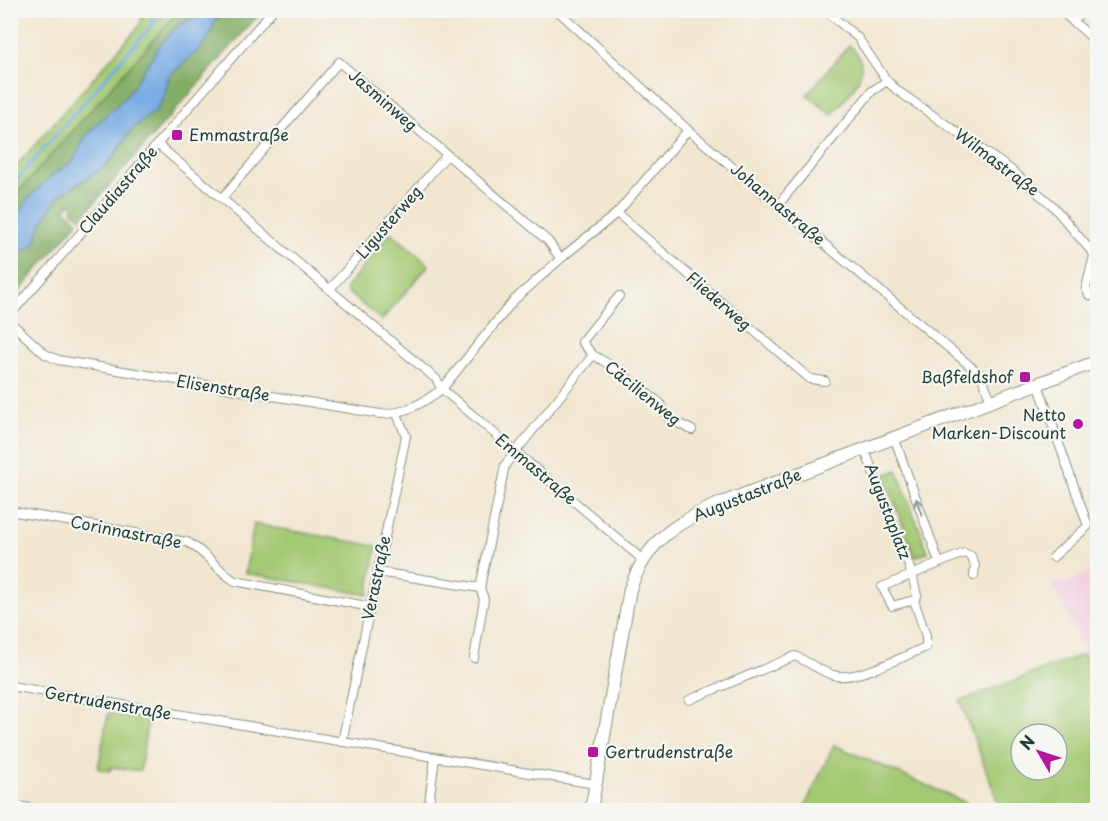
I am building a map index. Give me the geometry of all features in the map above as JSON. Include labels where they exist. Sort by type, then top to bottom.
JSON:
[{"type":"main road","name":"Augustastraße","points":[[591,810],[630,589],[643,560],[661,538],[690,517],[864,448],[1098,361]]},
{"type":"street","name":"Claudiastraße","points":[[10,315],[273,10]]},
{"type":"street","name":"Johannastraße","points":[[557,10],[688,129],[981,375],[991,401]]},
{"type":"street","name":"Wilmastraße","points":[[825,10],[858,38],[887,81],[906,98],[971,140],[1052,205],[1096,258],[1086,288],[1089,295],[1098,297]]},
{"type":"street","points":[[1060,10],[1098,44]]},
{"type":"street","points":[[1073,22],[1083,10]]},
{"type":"street","name":"Jasminweg","points":[[222,198],[339,62],[548,241],[560,258]]},
{"type":"street","points":[[778,205],[872,91],[887,81]]},
{"type":"street","points":[[442,389],[513,301],[560,258],[617,213],[688,129]]},
{"type":"street","name":"Emmastraße","points":[[158,144],[436,379],[442,389],[643,560]]},
{"type":"street","name":"Ligusterweg","points":[[330,289],[447,155]]},
{"type":"street","name":"Fliederweg","points":[[617,213],[810,379],[825,381]]},
{"type":"street","name":"Cäcilienweg","points":[[619,296],[582,342],[593,356],[610,364],[660,403],[668,418],[692,430]]},
{"type":"street","name":"Elisenstraße","points":[[10,322],[45,354],[58,360],[380,414],[397,414],[430,398],[442,389]]},
{"type":"street","name":"Cäcilienweg","points":[[474,658],[484,599],[480,588],[505,465],[593,356]]},
{"type":"street","points":[[1038,384],[1088,526],[1053,556]]},
{"type":"street","name":"Verastraße","points":[[342,742],[405,436],[397,414]]},
{"type":"street","name":"Augustaplatz","points":[[894,437],[939,562]]},
{"type":"street","name":"Augustaplatz","points":[[689,700],[795,656],[821,671],[838,676],[853,674],[926,647],[926,636],[914,600],[916,596],[912,574],[864,448]]},
{"type":"street","name":"Corinnastraße","points":[[10,511],[187,542],[200,549],[221,573],[235,581],[371,607]]},
{"type":"street","name":"Augustaplatz","points":[[914,600],[892,606],[882,587],[964,553],[971,556],[975,566],[974,576]]},
{"type":"street","points":[[378,572],[480,588]]},
{"type":"street","name":"Gertrudenstraße","points":[[10,686],[595,784]]},
{"type":"street","points":[[428,810],[435,758]]},
{"type":"street","points":[[10,805],[45,810]]},
{"type":"shaded area","points":[[1097,567],[1097,679],[1052,582],[1068,583]]},
{"type":"green space","points":[[143,11],[179,11],[11,201],[11,172],[140,25]]},
{"type":"green space","points":[[179,11],[205,11],[178,26],[162,43],[128,94],[86,135],[73,161],[51,176],[27,200],[15,224],[11,226],[10,201]]},
{"type":"green space","points":[[225,11],[262,11],[81,218],[72,211],[73,205],[70,203],[66,210],[78,222],[11,301],[11,262],[34,244],[42,223],[58,196],[89,178],[114,158],[133,128],[156,110],[164,97],[169,76],[210,35],[215,21]]},
{"type":"green space","points":[[849,45],[861,63],[861,72],[852,90],[832,115],[807,95]]},
{"type":"green space","points":[[391,232],[429,265],[382,320],[347,292],[346,288]]},
{"type":"green space","points":[[897,470],[928,552],[915,557],[884,475]]},
{"type":"green space","points":[[254,524],[377,546],[368,595],[245,573]]},
{"type":"green space","points":[[1084,654],[1097,691],[1097,810],[1001,810],[960,701]]},
{"type":"green space","points":[[108,713],[148,720],[140,771],[111,767],[110,771],[98,769]]},
{"type":"green space","points":[[834,745],[967,803],[964,810],[803,810]]},
{"type":"water","points":[[205,11],[225,11],[215,21],[210,35],[200,49],[169,76],[164,97],[156,110],[133,128],[107,165],[58,196],[42,223],[34,244],[11,262],[11,226],[15,224],[27,200],[51,176],[73,161],[86,135],[128,94],[161,43],[178,26]]},
{"type":"waterway","points":[[151,27],[152,10]]},
{"type":"waterway","points":[[10,187],[165,10]]},
{"type":"place","name":"Emmastraße","points":[[177,135]]},
{"type":"place","name":"Baßfeldshof","points":[[1025,377]]},
{"type":"place","name":"Netto Marken-Discount","points":[[1078,424]]},
{"type":"place","name":"Gertrudenstraße","points":[[593,752]]}]
